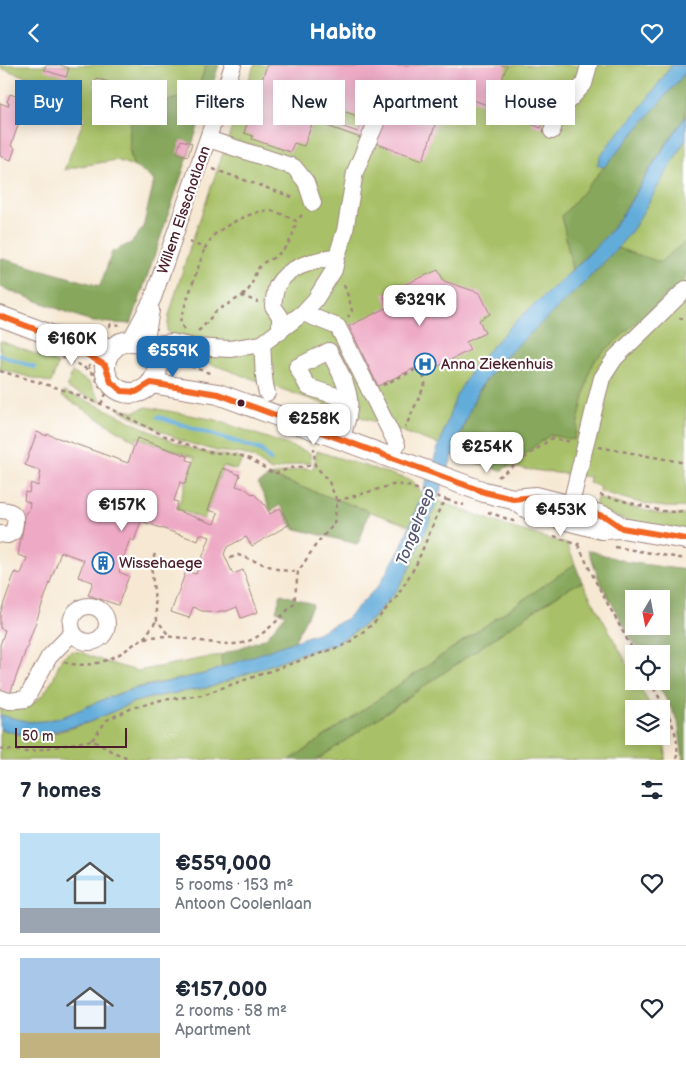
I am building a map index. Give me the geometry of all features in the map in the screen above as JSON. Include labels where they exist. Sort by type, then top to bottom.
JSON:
[{"type":"main road","points":[[0,316],[56,337],[123,355],[166,370],[207,386],[218,394]]},
{"type":"main road","points":[[123,355],[157,370],[151,383],[138,392],[122,391],[109,381],[106,373],[123,355]]},
{"type":"main road","points":[[151,383],[218,394],[318,429],[451,480],[514,499],[532,511],[572,513],[602,529],[622,528],[686,539]]},
{"type":"street","name":"Willem Elsschotlaan","points":[[123,355],[153,298],[233,65]]},
{"type":"street","points":[[552,131],[558,112],[584,84],[589,65]]},
{"type":"street","points":[[123,355],[172,342],[195,339],[230,349],[262,344],[303,313],[315,300],[336,263],[345,231],[355,171],[375,125]]},
{"type":"street","points":[[208,139],[294,167],[306,181],[313,203]]},
{"type":"street","points":[[280,332],[280,316],[273,305],[277,286],[289,271],[313,262],[336,263]]},
{"type":"street","points":[[572,513],[602,378],[607,369],[632,340],[679,304],[686,289]]},
{"type":"street","points":[[303,313],[338,327],[398,445]]},
{"type":"street","points":[[262,344],[264,383],[267,393]]},
{"type":"street","points":[[342,438],[350,400]]},
{"type":"street","points":[[0,510],[11,511],[16,516],[13,533],[8,535],[0,534]]},
{"type":"street","points":[[0,698],[9,701],[26,699],[49,657],[73,632]]},
{"type":"path","points":[[213,169],[313,203],[296,221],[291,240],[285,249],[261,265],[254,283],[248,292],[216,311],[195,339],[180,323],[205,248],[213,236],[243,218],[264,211],[286,215],[296,221]]},
{"type":"path","points":[[189,242],[205,248]]},
{"type":"path","points":[[336,263],[350,299],[352,311],[346,321],[338,327]]},
{"type":"path","points":[[242,296],[273,305]]},
{"type":"path","points":[[372,391],[419,369],[426,382],[398,445]]},
{"type":"path","points":[[0,371],[58,387],[101,404],[165,436],[210,452],[239,455],[252,460],[274,474],[291,468],[315,465]]},
{"type":"path","points":[[101,404],[106,394]]},
{"type":"path","points":[[144,638],[170,637],[242,643],[262,633],[294,605],[298,572],[317,543],[334,524],[337,501],[330,482],[315,465],[314,450],[318,429]]},
{"type":"path","points":[[337,501],[396,484],[408,486],[468,506]]},
{"type":"path","points":[[92,740],[107,720],[132,708],[161,700],[202,695],[347,644],[373,624],[396,598],[416,565],[440,508],[447,500]]},
{"type":"path","points":[[484,511],[522,525]]},
{"type":"path","points":[[630,645],[597,585],[578,545],[572,513],[686,511]]},
{"type":"path","points":[[550,535],[578,545]]},
{"type":"path","points":[[578,545],[582,538]]},
{"type":"path","points":[[155,554],[151,565],[157,619],[170,637]]},
{"type":"path","points":[[230,557],[238,555],[280,570],[298,572]]},
{"type":"path","points":[[49,657],[74,665],[95,664],[118,655],[144,638],[157,619]]},
{"type":"path","points":[[655,690],[673,723],[678,754],[676,760]]},
{"type":"path","points":[[0,749],[26,752],[92,740],[111,751],[133,760]]},
{"type":"green space","points":[[0,65],[206,65],[201,80],[177,80],[177,98],[167,102],[167,80],[92,80],[92,125],[133,125],[129,148],[133,166],[116,160],[64,170],[85,117],[82,116],[82,80],[37,80],[0,68]]},
{"type":"green space","points":[[206,65],[219,65],[214,80],[201,80]]},
{"type":"green space","points":[[254,65],[686,65],[686,507],[675,508],[653,505],[599,491],[600,486],[589,483],[590,477],[500,466],[182,354],[167,331],[169,315],[190,247],[233,125],[263,125],[263,80],[249,80]]},
{"type":"green space","points":[[686,72],[686,116],[654,162],[621,217],[608,234],[572,271],[562,216]]},
{"type":"green space","points":[[177,98],[177,125],[199,125],[131,324],[93,322],[0,287],[0,258],[100,286],[112,252],[131,243],[143,228],[154,181],[133,166],[130,147],[131,125],[167,125],[167,102]]},
{"type":"green space","points":[[686,241],[686,277],[596,359],[590,370],[574,440],[550,435],[501,471],[453,455],[473,401],[486,379],[520,342],[587,280],[617,248],[660,262]]},
{"type":"green space","points":[[0,341],[58,364],[51,383],[0,369]]},
{"type":"green space","points":[[72,372],[90,383],[101,399],[100,402],[67,388]]},
{"type":"green space","points":[[64,392],[95,404],[169,440],[192,449],[244,459],[236,470],[223,466],[204,519],[177,509],[195,458],[137,437],[135,441],[62,396]]},
{"type":"green space","points":[[116,407],[133,412],[147,407],[216,420],[310,453],[311,463],[301,463],[271,471],[254,458],[243,454],[216,451],[185,442],[140,421]]},
{"type":"green space","points":[[317,451],[413,481],[422,494],[410,526],[270,476],[304,468],[313,469]]},
{"type":"green space","points":[[270,476],[369,511],[360,540],[357,544],[293,528],[280,505],[271,511],[258,484]]},
{"type":"green space","points":[[597,498],[659,514],[686,515],[686,531],[631,522],[594,509]]},
{"type":"green space","points":[[437,500],[509,527],[567,544],[575,564],[290,760],[0,760],[0,729],[19,734],[41,735],[58,732],[90,722],[134,702],[211,687],[296,655],[337,643],[371,620],[383,608],[429,523]]},
{"type":"green space","points":[[588,550],[627,562],[686,570],[686,760],[683,760],[678,721],[670,706],[670,700],[666,700],[661,690],[670,690],[670,645],[635,645],[629,635],[670,635],[670,590],[625,590],[625,627],[600,582]]},
{"type":"green space","points":[[575,564],[582,582],[567,589],[526,616],[317,760],[290,760]]},
{"type":"green space","points":[[582,582],[625,660],[625,690],[642,690],[647,700],[625,700],[625,745],[664,745],[665,760],[317,760],[526,616],[567,589]]},
{"type":"green space","points":[[281,594],[313,604],[294,642],[222,668],[221,655],[266,638],[286,614],[276,611]]},
{"type":"green space","points":[[71,651],[80,652],[137,671],[221,655],[222,668],[200,675],[132,689],[56,719],[30,722],[0,715],[0,706],[19,708],[39,699],[54,677],[61,660]]},
{"type":"water","points":[[672,65],[686,65],[686,72],[607,164],[604,167],[597,165],[609,144],[637,112]]},
{"type":"water","name":"Tongelreep","points":[[686,116],[686,139],[633,229],[587,280],[500,362],[478,390],[429,523],[409,570],[396,591],[371,620],[337,643],[296,655],[211,687],[134,702],[90,722],[41,735],[19,734],[0,729],[0,715],[30,722],[63,717],[133,689],[204,674],[317,633],[346,619],[379,585],[401,548],[456,396],[474,366],[514,323],[576,267],[608,234]]},
{"type":"building","points":[[46,65],[60,65],[69,68],[66,77],[44,70]]},
{"type":"building","points":[[267,65],[507,65],[502,80],[486,80],[486,105],[476,101],[476,80],[355,80],[355,115],[345,112],[345,80],[273,80],[273,125],[312,125],[304,146],[294,143],[290,152],[252,139],[253,136],[244,133],[247,125],[263,125],[262,80]]},
{"type":"building","points":[[10,94],[15,96],[15,125],[18,125],[11,146],[15,148],[11,160],[0,156],[0,103],[8,106],[9,103],[7,102]]},
{"type":"building","points":[[324,125],[338,125],[358,132],[360,125],[435,125],[423,160]]},
{"type":"building","points":[[181,140],[192,143],[188,156],[177,153]]},
{"type":"building","points":[[438,270],[444,281],[480,293],[490,314],[479,320],[485,333],[466,342],[470,350],[425,373],[421,365],[378,386],[349,326],[388,307],[383,294]]},
{"type":"building","name":"Wissehaege","points":[[37,432],[128,463],[137,438],[188,456],[187,460],[193,462],[185,484],[180,482],[174,501],[178,502],[175,510],[214,524],[218,513],[208,510],[223,468],[240,475],[236,486],[253,493],[265,505],[270,514],[280,508],[290,524],[252,546],[246,537],[227,547],[224,554],[233,574],[243,570],[258,612],[241,618],[237,607],[219,612],[202,611],[193,607],[189,618],[171,612],[186,571],[196,574],[210,537],[200,534],[198,541],[141,521],[134,541],[130,539],[119,572],[129,576],[118,605],[88,595],[93,582],[78,577],[84,560],[61,552],[10,694],[0,690],[0,645],[5,630],[0,628],[0,614],[15,572],[21,574],[27,558],[18,555],[26,512],[29,511],[30,503],[24,500],[25,492],[29,493],[31,483],[38,486],[41,471],[25,465]]},
{"type":"waterway","points":[[0,355],[34,367]]},
{"type":"waterway","points":[[158,417],[261,450],[270,460]]},
{"type":"transit line","points":[[0,316],[56,337],[105,365],[111,382],[122,391],[136,392],[151,383],[218,394],[484,492],[513,499],[536,497],[606,517],[622,528],[686,539]]},
{"type":"place","name":"Anna Ziekenhuis","points":[[425,364]]},
{"type":"place","name":"Wissehaege","points":[[103,563]]}]
